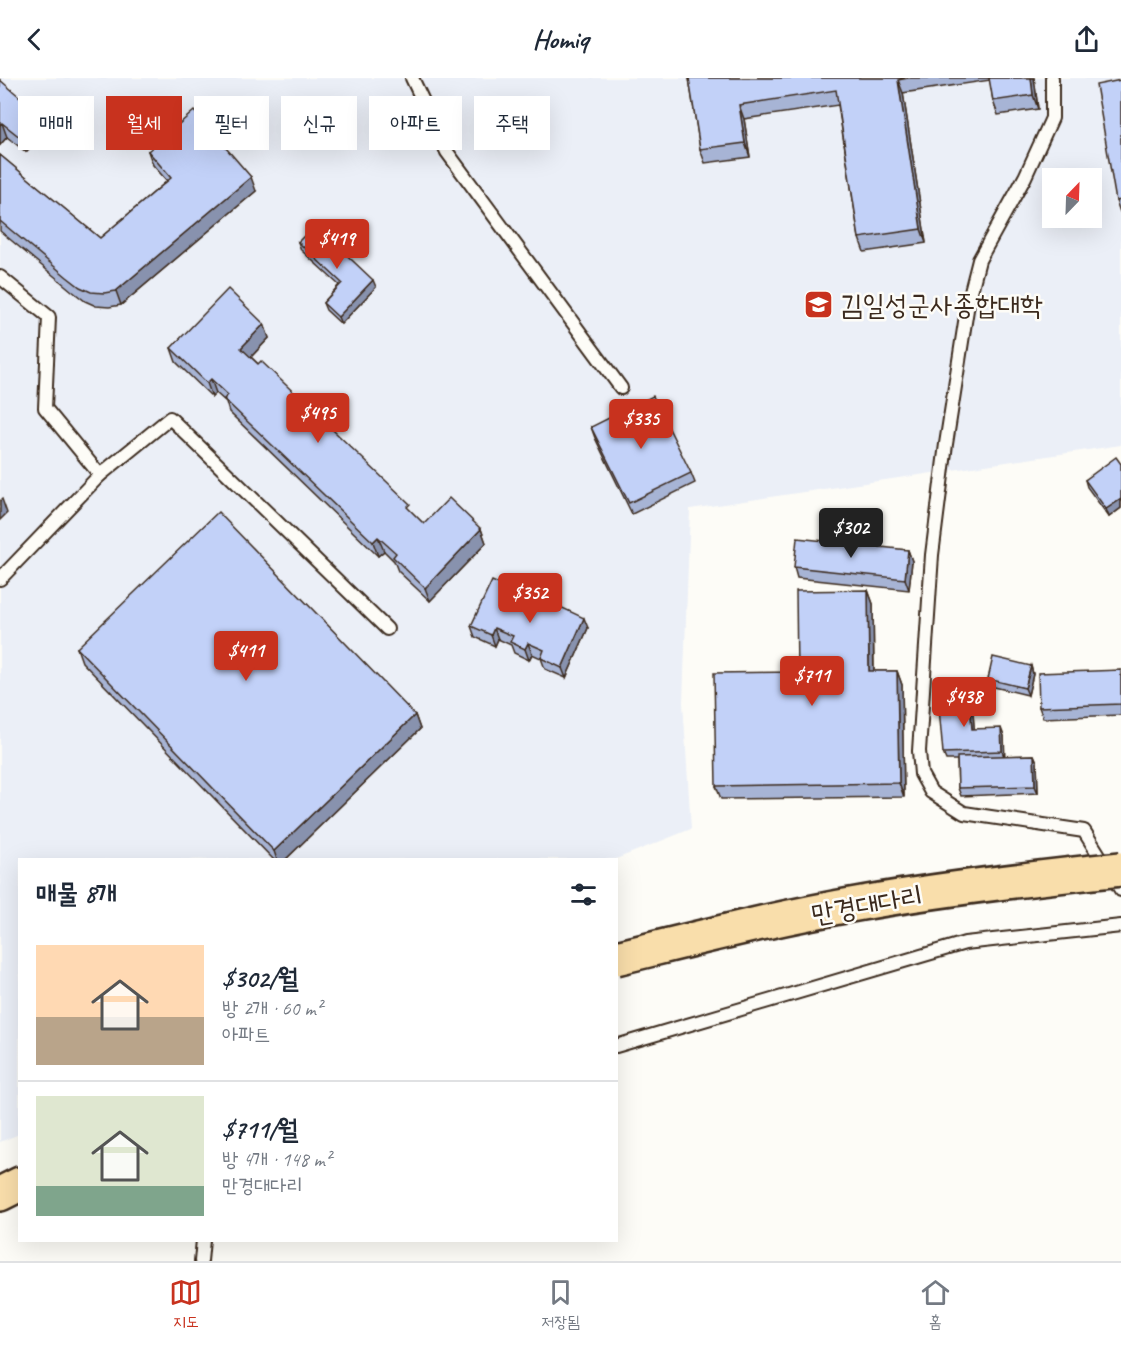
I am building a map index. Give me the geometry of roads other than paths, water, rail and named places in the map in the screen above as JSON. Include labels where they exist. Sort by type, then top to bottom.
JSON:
[{"type":"highway","name":"만경대다리","points":[[618,957],[723,931],[862,903],[1039,877],[1121,869]]},
{"type":"highway","points":[[0,1194],[18,1185]]},
{"type":"lane","points":[[412,78],[447,152],[621,388]]},
{"type":"lane","points":[[1053,78],[1052,118],[1025,177],[979,260],[968,303],[946,444],[932,555],[918,751],[921,774],[931,792],[964,813],[1084,831],[1121,890]]},
{"type":"lane","points":[[0,277],[48,317],[45,408],[100,475]]},
{"type":"lane","points":[[0,579],[100,475],[170,418],[387,629]]},
{"type":"lane","points":[[618,1045],[965,943],[1121,926]]},
{"type":"lane","points":[[201,1261],[202,1242]]},
{"type":"place","name":"김일성군사종합대학","points":[[819,304]]}]
